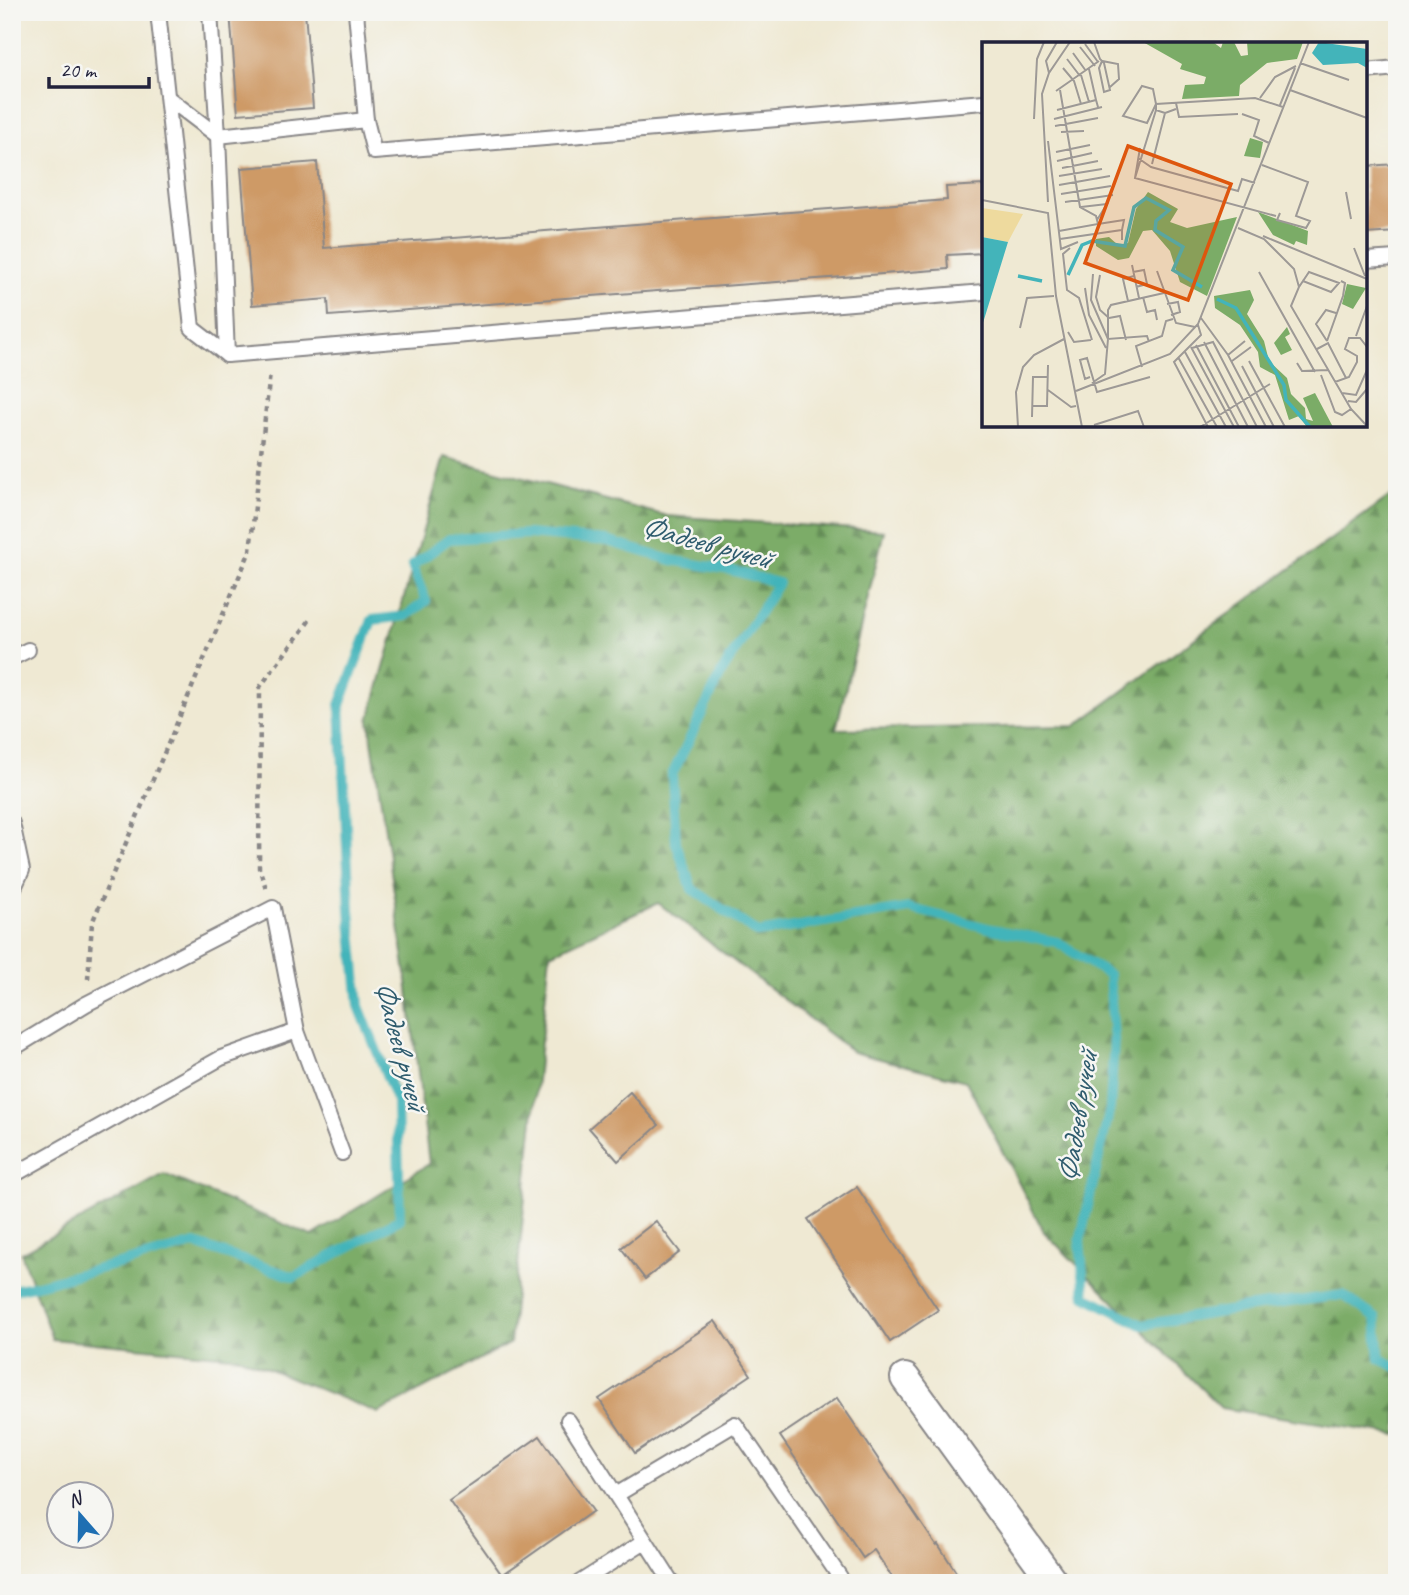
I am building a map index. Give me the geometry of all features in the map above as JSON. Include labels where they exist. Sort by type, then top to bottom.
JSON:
[{"type":"street","points":[[905,1378],[1054,1583]]},
{"type":"lane","points":[[158,12],[192,328],[227,355],[982,292]]},
{"type":"lane","points":[[210,12],[227,355]]},
{"type":"lane","points":[[356,12],[366,120],[374,152],[982,102]]},
{"type":"lane","points":[[1367,71],[1397,68]]},
{"type":"lane","points":[[167,98],[218,136],[366,120]]},
{"type":"lane","points":[[1367,260],[1397,258]]},
{"type":"lane","points":[[12,658],[28,650]]},
{"type":"lane","points":[[12,823],[22,870],[12,891]]},
{"type":"lane","points":[[12,1049],[86,1004],[273,908],[296,1031],[342,1153]]},
{"type":"lane","points":[[12,1176],[221,1058],[296,1031]]},
{"type":"lane","points":[[568,1420],[673,1583]]},
{"type":"lane","points":[[616,1495],[735,1424],[840,1577],[831,1583]]},
{"type":"lane","points":[[579,1583],[645,1541]]},
{"type":"path","points":[[86,1004],[92,923],[250,551],[272,351]]},
{"type":"path","points":[[273,908],[259,868],[260,687],[312,617]]},
{"type":"green space","points":[[444,457],[667,516],[884,531],[836,729],[1075,726],[1397,491],[1397,1435],[1221,1408],[1044,1232],[966,1081],[853,1052],[658,903],[550,954],[510,1343],[378,1413],[240,1357],[52,1339],[21,1253],[164,1174],[312,1236],[429,1164],[407,981],[369,720]]},
{"type":"building","points":[[230,12],[305,12],[313,108],[238,114]]},
{"type":"building","points":[[317,162],[324,248],[947,200],[946,187],[982,185],[982,253],[947,255],[948,269],[329,316],[328,299],[252,305],[241,168]]},
{"type":"building","points":[[1397,164],[1397,232],[1367,234],[1367,166]]},
{"type":"building","points":[[630,1092],[659,1125],[618,1161],[589,1128]]},
{"type":"building","points":[[857,1187],[938,1310],[890,1342],[808,1219]]},
{"type":"building","points":[[656,1221],[680,1252],[645,1279],[621,1248]]},
{"type":"building","points":[[715,1321],[751,1375],[635,1453],[599,1399]]},
{"type":"building","points":[[837,1398],[963,1583],[896,1583],[874,1550],[863,1558],[780,1436]]},
{"type":"building","points":[[540,1436],[593,1511],[502,1575],[449,1500]]},
{"type":"waterway","name":"Фадеев ручей","points":[[12,1290],[195,1244],[294,1277],[400,1219],[397,1102],[359,1006],[350,910],[340,705],[372,620],[406,616],[426,601],[412,566],[449,539],[528,534],[607,541],[671,560],[730,570],[778,583],[722,672],[672,775],[676,843],[692,889],[758,933],[909,908],[1057,942],[1109,975],[1114,1039],[1110,1108],[1080,1241],[1085,1296],[1142,1325],[1343,1295],[1376,1318],[1380,1359],[1397,1367]]}]
